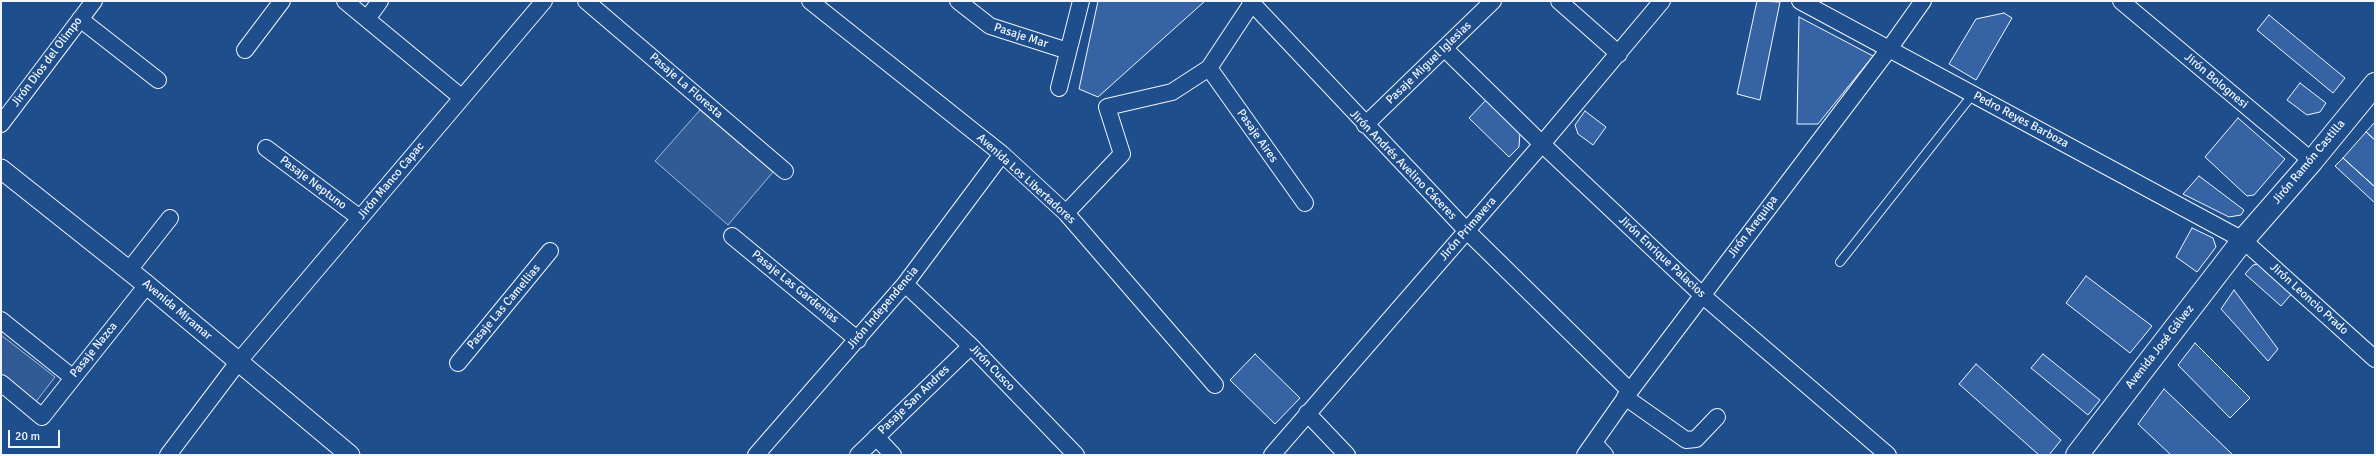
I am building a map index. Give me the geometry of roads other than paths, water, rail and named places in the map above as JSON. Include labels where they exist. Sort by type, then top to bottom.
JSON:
[{"type":"main road","name":"Jirón Ramón Castilla","points":[[2243,240],[2312,161],[2375,84]]},
{"type":"main road","name":"Avenida José Gálvez","points":[[2077,455],[2243,240]]},
{"type":"street","name":"Jirón Dios del Olimpo","points":[[1,124],[94,1]]},
{"type":"street","points":[[245,50],[282,1]]},
{"type":"street","points":[[345,1],[461,97]]},
{"type":"street","points":[[367,19],[380,1]]},
{"type":"street","name":"Jirón Manco Capac","points":[[168,455],[239,361],[461,97],[544,1]]},
{"type":"street","name":"Pasaje La Floresta","points":[[586,1],[785,171]]},
{"type":"street","name":"Avenida Los Libertadores","points":[[810,1],[1002,154],[1066,213],[1215,385]]},
{"type":"street","name":"Pasaje Mar","points":[[958,1],[990,26],[1068,50]]},
{"type":"street","points":[[1059,88],[1081,1]]},
{"type":"street","name":"Pasaje Miguel Iglesias","points":[[1365,125],[1493,1]]},
{"type":"street","points":[[1559,1],[1618,54]]},
{"type":"street","name":"Jirón Primavera","points":[[1272,455],[1542,144],[1662,1]]},
{"type":"street","name":"Pedro Reyes Barboza","points":[[1800,1],[2243,240]]},
{"type":"street","name":"Jirón Arequipa","points":[[1589,449],[1627,394],[1890,49],[1923,1]]},
{"type":"street","name":"Jirón Bolognesi","points":[[2121,1],[2312,161]]},
{"type":"street","points":[[1066,213],[1122,154],[1108,107],[1172,92],[1209,68],[1251,2]]},
{"type":"street","name":"Jirón Andrés Avelino Cáceres","points":[[1251,2],[1365,125],[1627,394],[1686,440],[1696,439],[1717,417]]},
{"type":"street","points":[[80,19],[158,80]]},
{"type":"street","name":"Jirón Enrique Palacios","points":[[1445,49],[1542,144],[1702,295],[1888,455]]},
{"type":"street","name":"Pasaje Aires","points":[[1209,68],[1305,204]]},
{"type":"street","name":"Pasaje Neptuno","points":[[266,148],[360,218]]},
{"type":"street","name":"Jirón Independencia","points":[[756,455],[906,284],[1002,154]]},
{"type":"street","name":"Avenida Miramar","points":[[1,169],[148,285],[350,455]]},
{"type":"street","points":[[129,270],[170,218]]},
{"type":"street","name":"Pasaje Las Gardenias","points":[[732,236],[858,340]]},
{"type":"street","name":"Jirón Leoncio Prado","points":[[2243,240],[2375,359]]},
{"type":"street","name":"Pasaje Las Camellias","points":[[458,363],[550,251]]},
{"type":"street","name":"Jirón Cusco","points":[[906,284],[971,346],[1076,455]]},
{"type":"street","name":"Pasaje Nazca","points":[[1,383],[42,417],[72,377],[148,285]]},
{"type":"street","points":[[1,320],[72,377]]},
{"type":"street","name":"Pasaje San Andres","points":[[858,455],[971,346]]},
{"type":"street","points":[[1307,413],[1347,455]]},
{"type":"street","points":[[876,437],[893,455]]},
{"type":"street","points":[[1589,449],[1605,455]]},
{"type":"lane","points":[[1840,262],[1973,94]]}]
